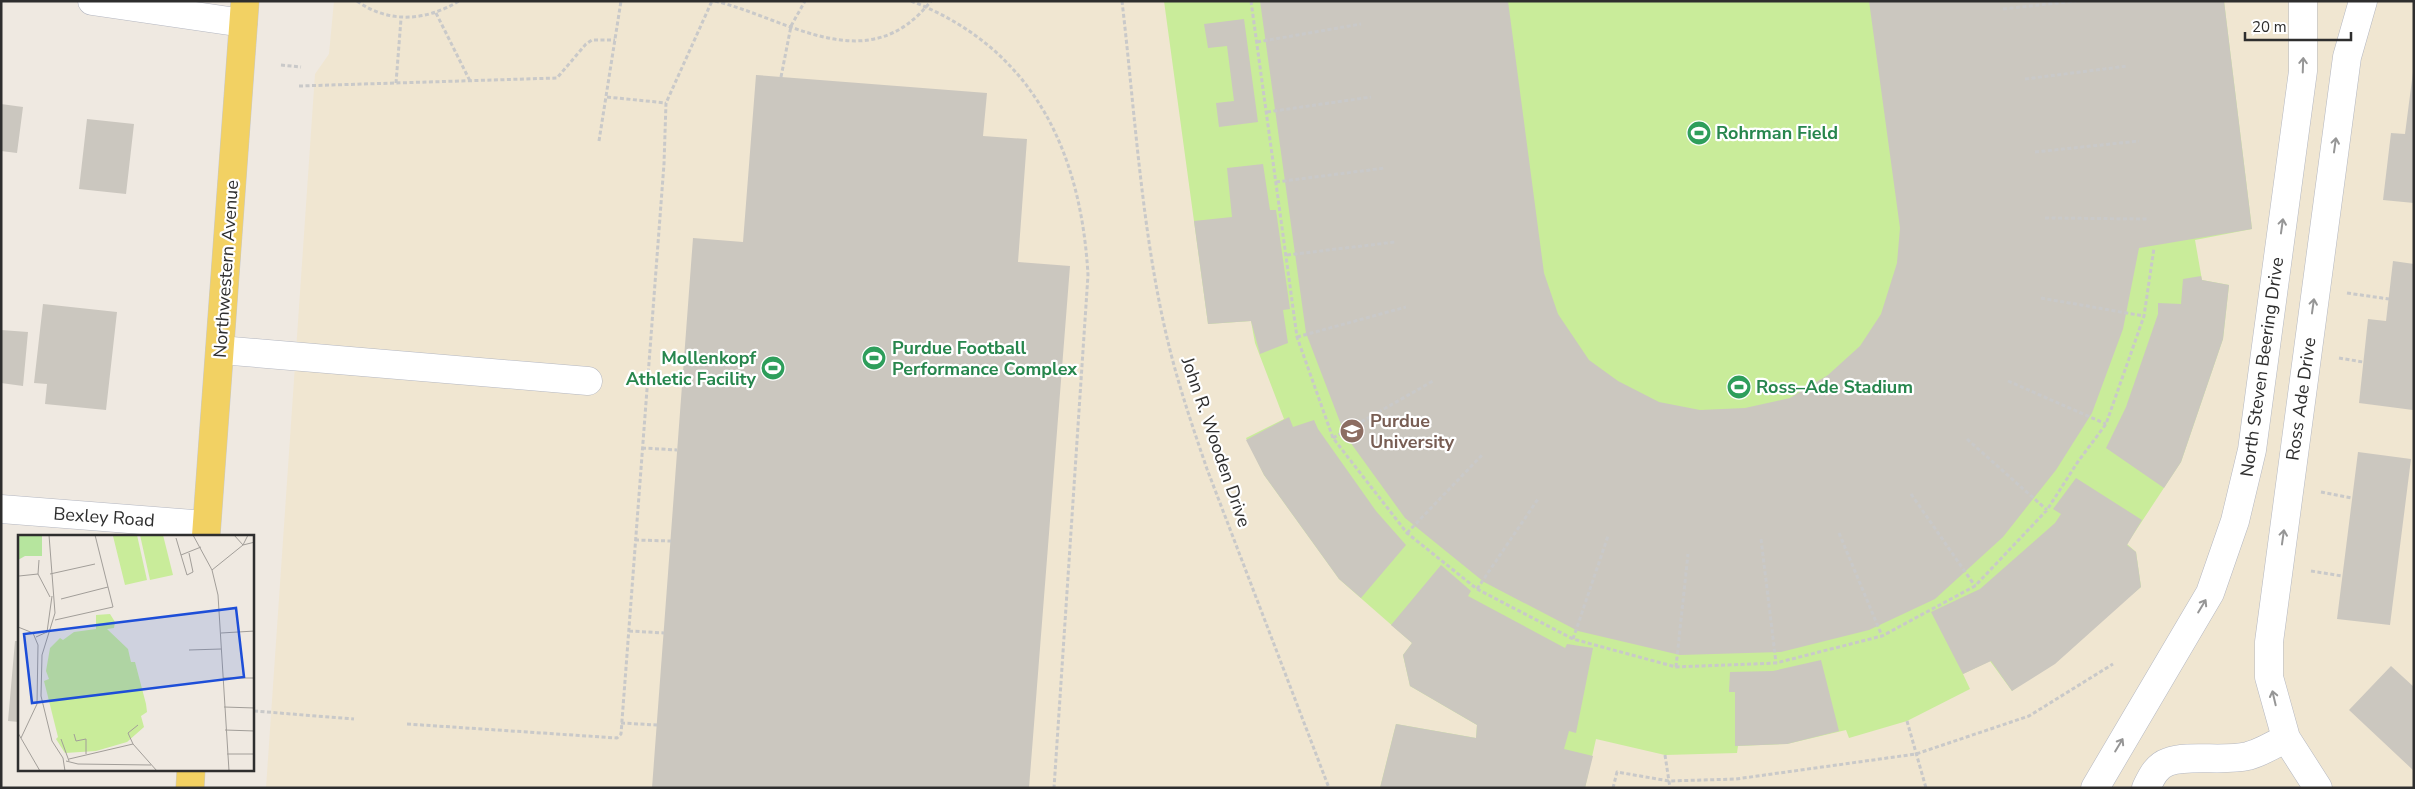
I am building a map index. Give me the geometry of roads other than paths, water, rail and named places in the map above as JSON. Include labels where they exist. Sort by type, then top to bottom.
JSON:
[{"type":"main road","name":"Northwestern Avenue","points":[[206,530],[244,12]]},
{"type":"main road","points":[[190,788],[191,772]]},
{"type":"street","points":[[92,1],[244,12]]},
{"type":"street","name":"North Steven Beering Drive","points":[[2095,788],[2210,592],[2236,521],[2252,450],[2302,81],[2302,1]]},
{"type":"street","name":"Ross Ade Drive","points":[[2318,788],[2286,738],[2269,677],[2269,642],[2347,57],[2363,1]]},
{"type":"street","points":[[220,350],[588,381]]},
{"type":"street","name":"Bexley Road","points":[[1,509],[206,530]]},
{"type":"street","points":[[2146,788],[2154,772],[2167,762],[2223,760],[2248,756],[2286,738]]},
{"type":"place","name":"Rohrman Field","points":[[1699,133]]},
{"type":"place","name":"Purdue Football Performance Complex","points":[[874,358]]},
{"type":"place","name":"Mollenkopf Athletic Facility","points":[[773,368]]},
{"type":"place","name":"Ross–Ade Stadium","points":[[1739,387]]},
{"type":"place","name":"Purdue University","points":[[1352,431]]}]
